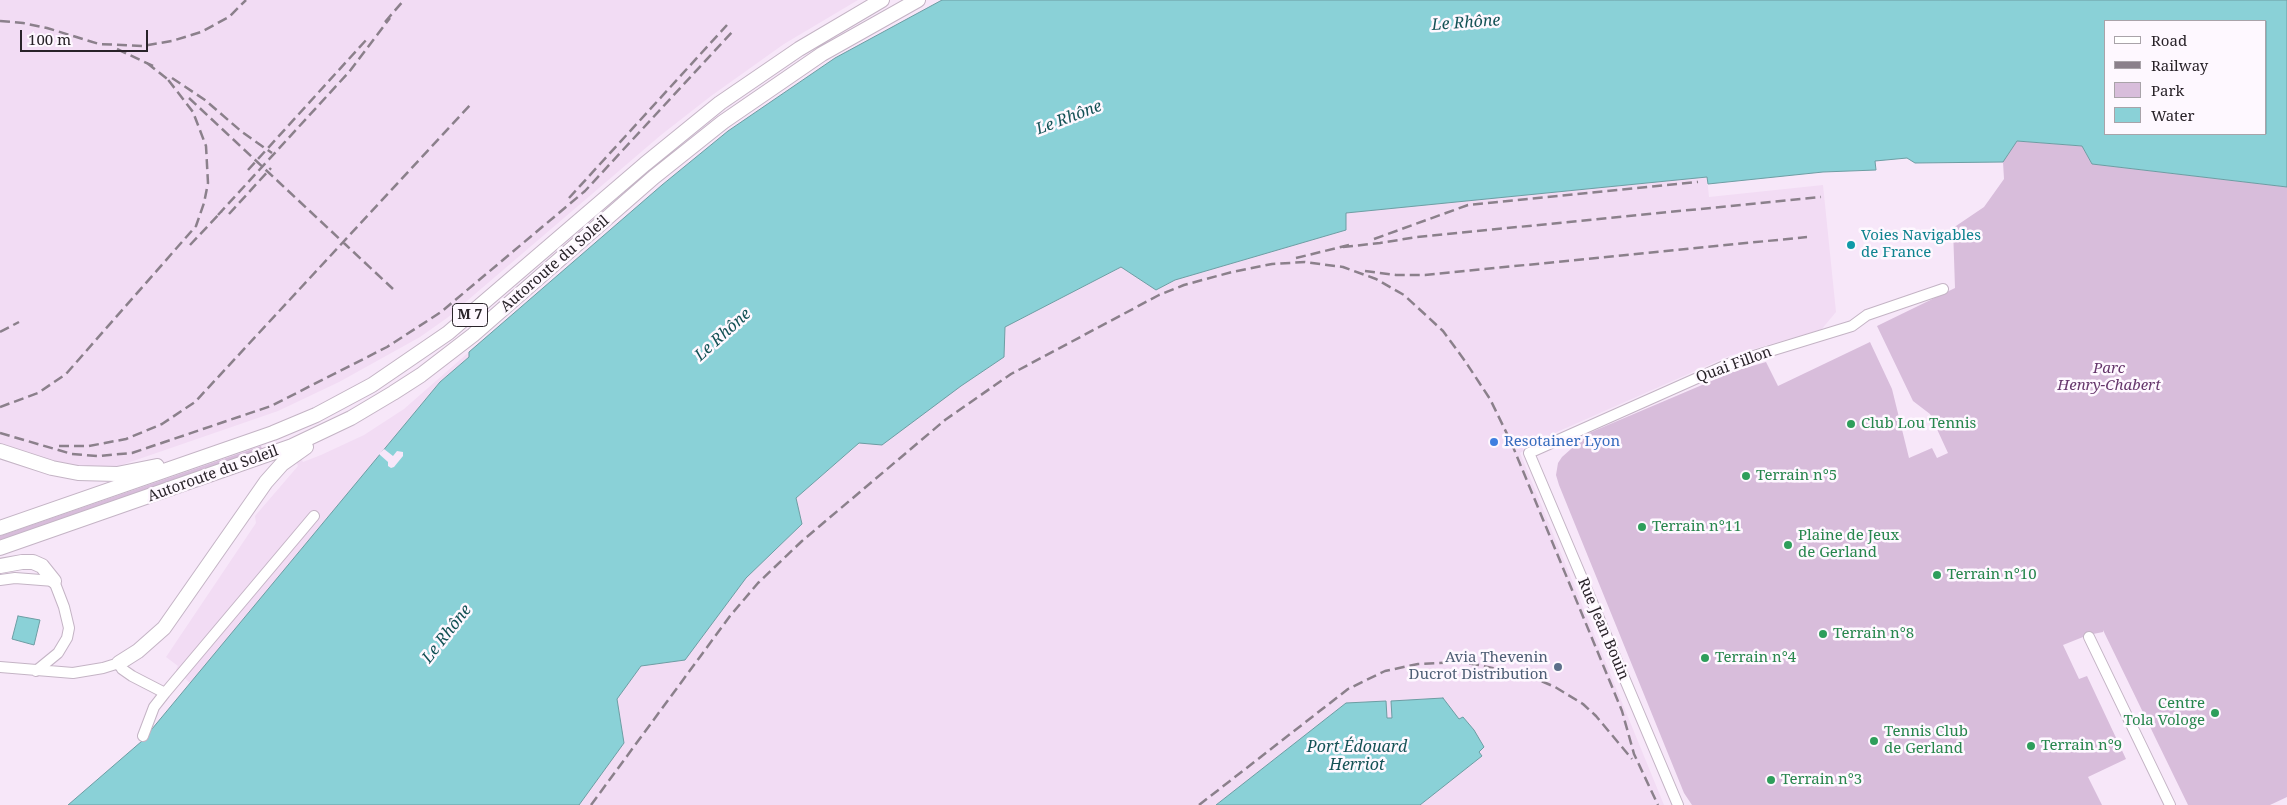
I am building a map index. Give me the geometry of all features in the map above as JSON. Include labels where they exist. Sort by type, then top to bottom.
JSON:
[{"type":"highway","name":"Autoroute du Soleil","points":[[0,528],[211,455],[316,415],[345,401],[399,369],[435,343],[480,306],[696,122],[773,66],[882,0]]},
{"type":"highway","name":"Autoroute du Soleil","points":[[0,548],[292,446],[328,430],[375,404],[421,375],[473,335],[661,172],[730,117],[822,54],[918,0]]},
{"type":"highway","points":[[119,663],[138,651],[164,628],[266,482],[282,464],[375,404]]},
{"type":"highway","points":[[0,451],[52,468],[89,474],[129,472],[211,455]]},
{"type":"highway","points":[[0,566],[33,562],[42,566],[54,581]]},
{"type":"street","name":"Quai Fillon","points":[[1529,452],[1731,363],[1852,326],[1867,315],[1943,289]]},
{"type":"street","name":"Rue Jean Bouin","points":[[1529,452],[1678,805]]},
{"type":"street","points":[[143,736],[154,707],[314,516]]},
{"type":"street","points":[[0,580],[15,578],[54,581],[68,619],[67,638],[58,653],[36,671]]},
{"type":"street","points":[[2090,637],[2170,805]]},
{"type":"street","points":[[0,668],[73,673],[119,663],[132,676],[165,693]]},
{"type":"shaded area","points":[[0,0],[858,0],[784,44],[711,96],[661,135],[447,318],[420,337],[339,382],[278,411],[110,469],[66,466],[0,444]]},
{"type":"shaded area","name":"Port Édouard Herriot","points":[[1707,177],[1709,197],[1823,185],[1836,312],[1821,330],[1729,356],[1557,432],[1520,453],[1664,805],[1420,805],[1482,756],[1478,752],[1484,747],[1464,717],[1460,719],[1392,701],[1392,718],[1387,718],[1346,703],[1216,805],[579,805],[624,743],[617,699],[641,666],[685,659],[746,578],[802,524],[796,498],[860,443],[961,386],[1004,357],[1005,327],[1121,267],[1157,290],[1175,280],[1346,230],[1345,213]]},
{"type":"shaded area","points":[[469,352],[469,357],[440,382],[191,684],[176,670],[178,666],[166,657],[256,523],[255,516],[298,466],[296,461],[302,460],[303,462],[364,435],[404,409]]},
{"type":"green space","name":"Parc Henry-Chabert","points":[[2017,141],[2082,146],[2092,164],[2287,187],[2287,797],[2270,805],[2188,805],[2103,630],[2103,632],[2088,635],[2063,645],[2079,679],[2087,676],[2126,759],[2088,777],[2102,805],[1692,805],[1684,793],[1559,485],[1556,475],[1558,463],[1562,457],[1589,433],[1735,371],[1766,362],[1778,386],[1870,342],[1892,389],[1909,458],[1932,448],[1937,458],[1948,453],[1930,414],[1913,401],[1877,326],[1955,288],[1953,228],[1984,207],[2004,179],[2003,162]]},
{"type":"green space","points":[[261,446],[262,449],[0,541],[0,536]]},
{"type":"water","name":"Le Rhône","points":[[942,0],[2287,0],[2287,187],[2092,164],[2082,146],[2017,141],[2003,162],[1915,163],[1907,158],[1875,161],[1876,170],[1823,172],[1708,184],[1707,177],[1346,213],[1346,230],[1175,280],[1156,290],[1121,267],[1005,327],[1004,357],[961,386],[882,445],[859,443],[796,498],[802,524],[746,578],[685,660],[641,666],[617,699],[624,743],[579,805],[68,805],[142,741],[440,382],[469,357],[469,352],[662,185],[728,131],[835,58]]},
{"type":"water","points":[[18,616],[40,620],[34,645],[12,639]]},
{"type":"water","name":"Port Édouard Herriot","points":[[1443,698],[1459,719],[1463,717],[1474,730],[1484,747],[1479,752],[1482,756],[1420,805],[1216,805],[1346,703],[1386,701],[1387,718],[1392,718],[1391,701]]},
{"type":"pier","points":[[384,449],[393,456],[397,451],[403,452],[403,456],[394,467],[388,466],[388,462],[379,454]]},
{"type":"railway","points":[[0,21],[47,28],[99,44],[142,46],[172,41],[201,32],[229,17],[246,0]]},
{"type":"railway","points":[[385,22],[404,0]]},
{"type":"railway","points":[[218,215],[349,72],[390,18]]},
{"type":"railway","points":[[569,198],[727,25]]},
{"type":"railway","points":[[0,433],[72,454],[98,456],[132,453],[271,406],[387,347],[441,312],[585,191],[733,31]]},
{"type":"railway","points":[[248,170],[367,39]]},
{"type":"railway","points":[[117,49],[153,66]]},
{"type":"railway","points":[[147,63],[170,81]]},
{"type":"railway","points":[[0,407],[38,393],[66,374],[196,226],[204,203],[208,183],[206,146],[193,112],[166,77]]},
{"type":"railway","points":[[172,78],[205,100],[242,132],[272,153]]},
{"type":"railway","points":[[189,98],[393,289]]},
{"type":"railway","points":[[59,446],[89,446],[126,439],[162,424],[195,402],[471,104]]},
{"type":"railway","points":[[229,214],[271,168]]},
{"type":"railway","points":[[1374,239],[1468,205],[1698,182]]},
{"type":"railway","points":[[1343,247],[1417,237],[1821,197]]},
{"type":"railway","points":[[190,245],[222,211]]},
{"type":"railway","points":[[1365,271],[1396,275],[1425,275],[1807,237]]},
{"type":"railway","points":[[1296,258],[1349,245]]},
{"type":"railway","points":[[591,805],[730,616],[758,583],[802,541],[945,420],[1011,374],[1159,295],[1184,285],[1232,272],[1272,264],[1305,262],[1343,267],[1376,279],[1404,295],[1443,331],[1490,399],[1511,442],[1622,711],[1634,754],[1658,805]]},
{"type":"railway","points":[[0,332],[19,322]]},
{"type":"railway","points":[[1199,805],[1348,689],[1385,671],[1418,664],[1460,662],[1479,665],[1532,677],[1555,687],[1583,704],[1596,716],[1632,759]]},
{"type":"place","name":"Voies Navigables de France","points":[[1851,245]]},
{"type":"place","name":"Club Lou Tennis","points":[[1851,424]]},
{"type":"place","name":"Resotainer Lyon","points":[[1494,442]]},
{"type":"place","name":"Terrain n°5","points":[[1746,476]]},
{"type":"place","name":"Terrain n°11","points":[[1642,527]]},
{"type":"place","name":"Plaine de Jeux de Gerland","points":[[1788,545]]},
{"type":"place","name":"Terrain n°10","points":[[1937,575]]},
{"type":"place","name":"Terrain n°8","points":[[1823,634]]},
{"type":"place","name":"Terrain n°4","points":[[1705,658]]},
{"type":"place","name":"Avia Thevenin Ducrot Distribution","points":[[1558,667]]},
{"type":"place","name":"Centre Tola Vologe","points":[[2215,713]]},
{"type":"place","name":"Tennis Club de Gerland","points":[[1874,741]]},
{"type":"place","name":"Terrain n°9","points":[[2031,746]]},
{"type":"place","name":"Terrain n°3","points":[[1771,780]]}]
